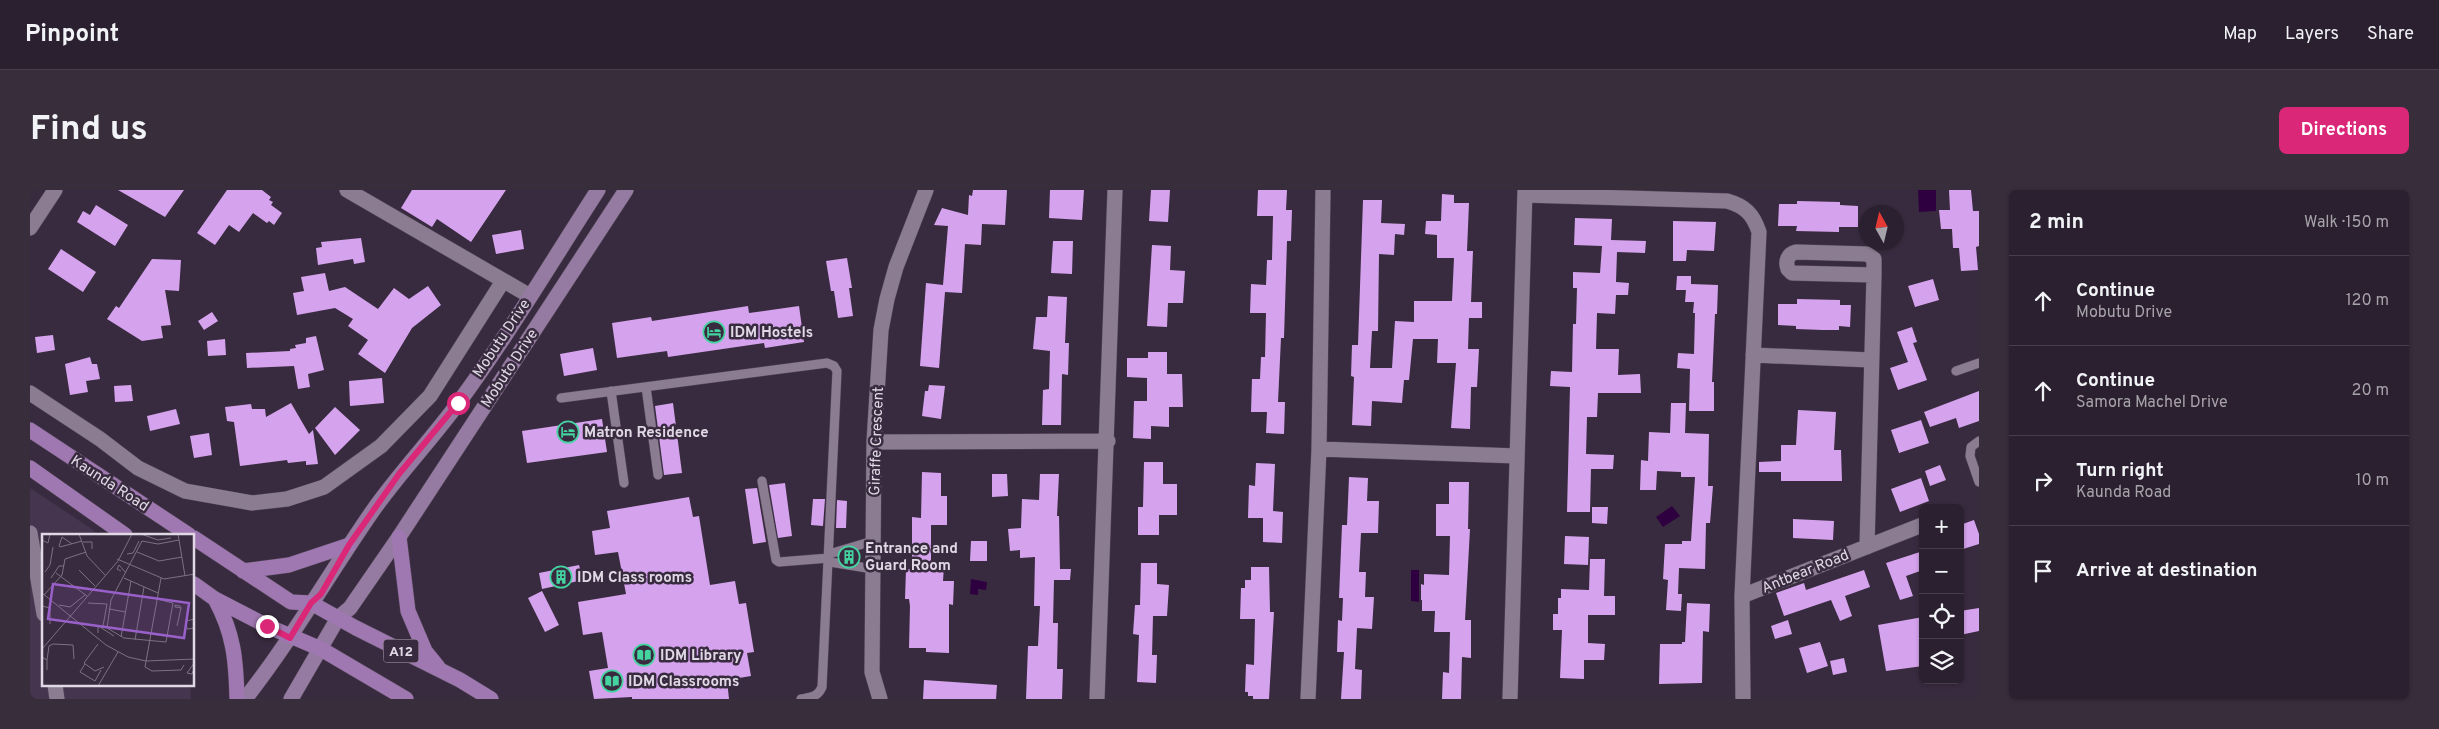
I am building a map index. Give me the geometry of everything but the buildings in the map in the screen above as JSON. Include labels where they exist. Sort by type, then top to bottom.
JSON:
[{"type":"main road","name":"Mobutu Drive","points":[[245,699],[278,658],[311,603],[321,594],[349,545],[399,474],[458,403],[598,190]]},
{"type":"main road","name":"Mobuto Drive","points":[[338,618],[350,608],[399,537],[626,190]]},
{"type":"main road","name":"Kaunda Road","points":[[30,430],[188,534]]},
{"type":"main road","points":[[30,468],[124,534]]},
{"type":"main road","points":[[399,537],[405,600],[413,626],[425,650],[441,670],[460,680]]},
{"type":"main road","name":"A12","points":[[195,539],[291,602],[311,603],[460,680],[491,699]]},
{"type":"main road","points":[[244,571],[289,565],[349,545]]},
{"type":"main road","name":"A12","points":[[195,585],[215,599],[290,638],[321,649],[404,699]]},
{"type":"main road","points":[[215,599],[229,628],[235,660],[237,699]]},
{"type":"main road","points":[[292,699],[338,618]]},
{"type":"street","points":[[30,228],[55,190]]},
{"type":"street","points":[[347,190],[530,296]]},
{"type":"street","name":"Giraffe Crescent","points":[[880,699],[872,672],[874,442],[881,330],[886,298],[926,190]]},
{"type":"street","points":[[1098,699],[1115,190]]},
{"type":"street","points":[[1308,699],[1319,449],[1323,190]]},
{"type":"street","points":[[1510,699],[1525,193],[1727,201],[1738,204],[1748,211],[1760,232],[1742,596],[1743,699]]},
{"type":"street","points":[[1867,547],[1872,360],[1874,275],[1874,259],[1867,254],[1796,252],[1787,259],[1788,269],[1795,273],[1874,275]]},
{"type":"street","points":[[30,393],[100,439],[138,468],[186,491],[252,503],[287,499],[324,487],[388,440],[430,396],[503,281]]},
{"type":"street","points":[[1753,355],[1872,360]]},
{"type":"street","points":[[874,442],[1108,441]]},
{"type":"street","points":[[1319,449],[1517,456]]},
{"type":"street","name":"Antbear Road","points":[[1742,596],[1919,526]]},
{"type":"street","points":[[30,533],[42,602]]},
{"type":"lane","points":[[561,398],[827,363],[834,366],[837,371],[822,687],[820,693],[801,699]]},
{"type":"lane","points":[[1956,371],[1979,363]]},
{"type":"lane","points":[[646,387],[658,475]]},
{"type":"lane","points":[[611,391],[624,483]]},
{"type":"lane","points":[[1979,441],[1971,447],[1970,456],[1979,482]]},
{"type":"lane","points":[[762,481],[776,560],[779,562],[829,558],[873,542]]},
{"type":"lane","points":[[829,558],[873,569]]},
{"type":"shaded area","points":[[1918,190],[1936,190],[1936,211],[1919,212]]},
{"type":"shaded area","points":[[30,488],[92,529],[96,534],[42,534],[42,687],[190,687],[191,699],[30,699]]},
{"type":"shaded area","points":[[1672,506],[1680,516],[1663,527],[1656,517]]},
{"type":"shaded area","points":[[1411,570],[1419,570],[1419,602],[1411,601]]},
{"type":"shaded area","points":[[971,579],[987,582],[986,590],[978,589],[978,595],[970,594]]},
{"type":"place","name":"IDM Hostels","points":[[714,332]]},
{"type":"place","name":"Matron Residence","points":[[568,432]]},
{"type":"place","name":"Entrance and Guard Room","points":[[849,557]]},
{"type":"place","name":"IDM Class rooms","points":[[561,577]]},
{"type":"place","name":"IDM Library","points":[[644,655]]},
{"type":"place","name":"IDM Classrooms","points":[[612,681]]},
{"type":"route","points":[[267,626],[290,638],[311,603],[321,594],[349,545],[399,474],[458,403]]}]
